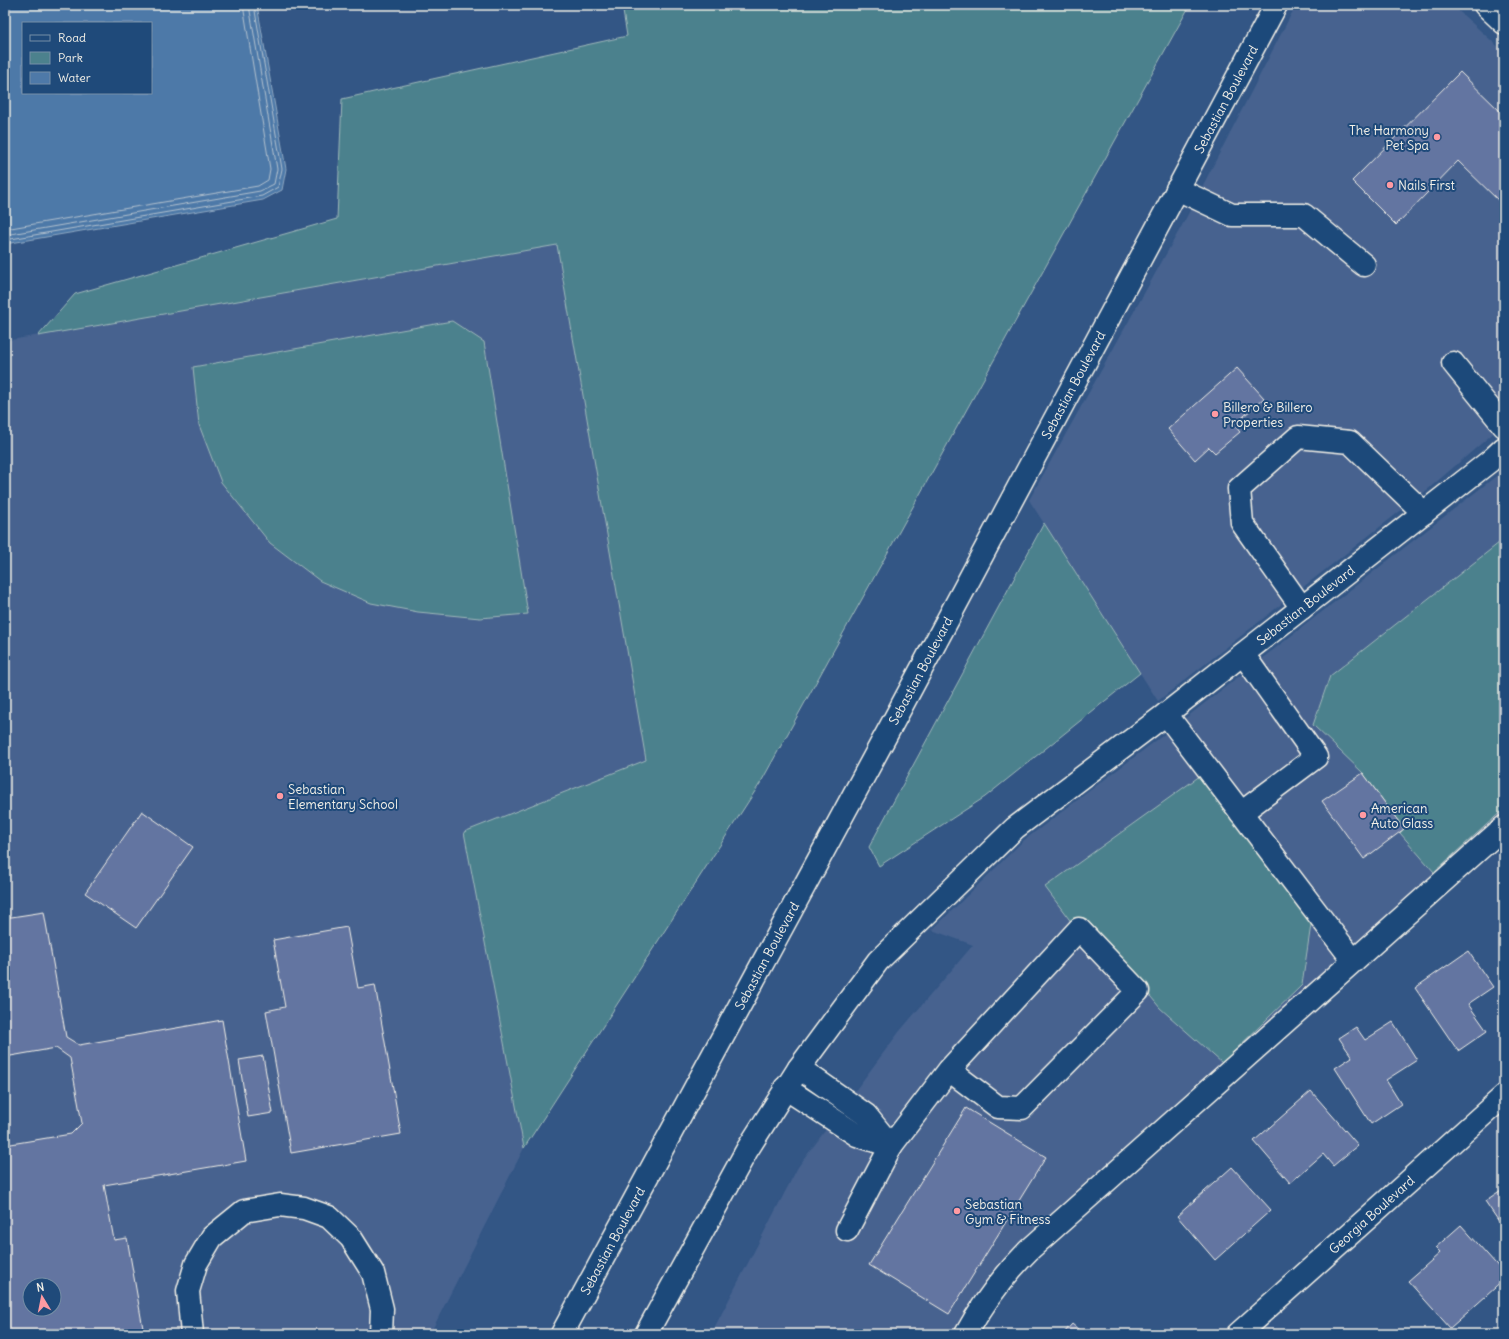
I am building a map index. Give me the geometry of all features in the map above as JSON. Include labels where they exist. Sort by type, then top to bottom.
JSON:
[{"type":"main road","name":"Sebastian Boulevard","points":[[562,1334],[892,724],[1176,189],[1276,5]]},
{"type":"main road","points":[[1485,5],[1504,23]]},
{"type":"main road","points":[[1176,189],[1232,215],[1304,215],[1364,265]]},
{"type":"main road","points":[[1453,363],[1504,426]]},
{"type":"main road","points":[[1302,608],[1242,523],[1238,489],[1298,437],[1350,442],[1424,513]]},
{"type":"main road","name":"Sebastian Boulevard","points":[[646,1334],[747,1150],[785,1088],[878,961],[1009,834],[1424,513],[1490,461],[1504,448]]},
{"type":"main road","points":[[1241,813],[1316,757],[1243,654]]},
{"type":"main road","points":[[1166,714],[1353,960]]},
{"type":"main road","points":[[966,1334],[979,1311],[1007,1272],[1029,1250],[1504,826]]},
{"type":"main road","points":[[847,1230],[891,1146],[949,1070],[1079,929],[1138,991],[1022,1108],[998,1107],[949,1070]]},
{"type":"main road","points":[[799,1068],[866,1115],[891,1146]]},
{"type":"main road","points":[[785,1088],[857,1134],[891,1146]]},
{"type":"main road","name":"Georgia Boulevard","points":[[1238,1334],[1504,1096]]},
{"type":"main road","points":[[192,1334],[188,1291],[196,1264],[212,1237],[244,1211],[280,1205],[304,1208],[329,1217],[351,1238],[373,1273],[382,1309],[381,1334]]},
{"type":"shaded area","points":[[1296,5],[1452,5],[1504,52],[1504,424],[1427,490],[1158,701],[1029,500],[1185,220]]},
{"type":"shaded area","name":"Sebastian Elementary School","points":[[557,245],[647,760],[464,832],[524,1148],[430,1334],[5,1334],[5,341]]},
{"type":"shaded area","points":[[1504,470],[1504,816],[1009,1263],[955,1334],[711,1334],[798,1167],[899,1032],[973,945],[932,930],[1023,841],[1174,727]]},
{"type":"green space","points":[[622,5],[1190,5],[761,782],[524,1148],[464,832],[646,760],[557,245],[38,336],[75,294],[337,219],[342,99],[627,36]]},
{"type":"green space","points":[[452,321],[484,342],[528,614],[480,618],[418,612],[371,603],[320,581],[270,543],[221,482],[199,425],[193,367]]},
{"type":"green space","points":[[1044,523],[1140,673],[985,797],[879,866],[869,847]]},
{"type":"green space","points":[[1504,539],[1504,809],[1434,872],[1400,833],[1404,829],[1363,773],[1313,725],[1330,676]]},
{"type":"green space","points":[[1204,773],[1312,918],[1302,985],[1222,1063],[1160,1008],[1091,924],[1075,927],[1045,887]]},
{"type":"water","points":[[5,5],[257,5],[286,169],[282,190],[263,200],[5,244]]},
{"type":"building","points":[[1460,72],[1504,115],[1504,206],[1458,161],[1396,225],[1352,181]]},
{"type":"building","points":[[1237,368],[1264,398],[1234,425],[1240,432],[1215,453],[1209,447],[1195,460],[1168,429]]},
{"type":"building","name":"American Auto Glass","points":[[1363,773],[1404,829],[1364,859],[1322,801]]},
{"type":"building","points":[[142,811],[193,847],[136,928],[85,893]]},
{"type":"building","points":[[44,912],[66,1037],[79,1045],[222,1020],[246,1161],[104,1185],[114,1240],[127,1238],[144,1334],[5,1334],[5,1145],[71,1134],[82,1123],[70,1058],[56,1048],[5,1057],[5,918]]},
{"type":"building","points":[[347,927],[358,988],[375,985],[401,1134],[291,1153],[266,1011],[285,1007],[273,940]]},
{"type":"building","points":[[1468,951],[1493,987],[1468,1004],[1487,1031],[1458,1051],[1415,988]]},
{"type":"building","points":[[1393,1022],[1417,1060],[1386,1080],[1401,1104],[1371,1124],[1335,1068],[1352,1057],[1339,1038],[1356,1027],[1365,1040]]},
{"type":"building","points":[[263,1056],[273,1113],[248,1117],[239,1060]]},
{"type":"building","points":[[1311,1091],[1358,1145],[1333,1166],[1323,1154],[1290,1183],[1254,1141]]},
{"type":"building","name":"Sebastian Gym & Fitness","points":[[966,1108],[1046,1157],[949,1314],[869,1265]]},
{"type":"building","points":[[1232,1167],[1271,1210],[1215,1260],[1177,1216]]},
{"type":"building","points":[[1504,1188],[1504,1229],[1485,1201]]},
{"type":"building","points":[[1461,1225],[1504,1273],[1504,1280],[1450,1328],[1408,1281],[1440,1253],[1435,1248]]},
{"type":"building","points":[[1072,1324],[1084,1334],[1063,1334]]},
{"type":"place","name":"The Harmony Pet Spa","points":[[1437,137]]},
{"type":"place","name":"Nails First","points":[[1390,185]]},
{"type":"place","name":"Billero & Billero Properties","points":[[1215,414]]},
{"type":"place","name":"Sebastian Elementary School","points":[[280,796]]},
{"type":"place","name":"American Auto Glass","points":[[1363,815]]},
{"type":"place","name":"Sebastian Gym & Fitness","points":[[957,1211]]}]
